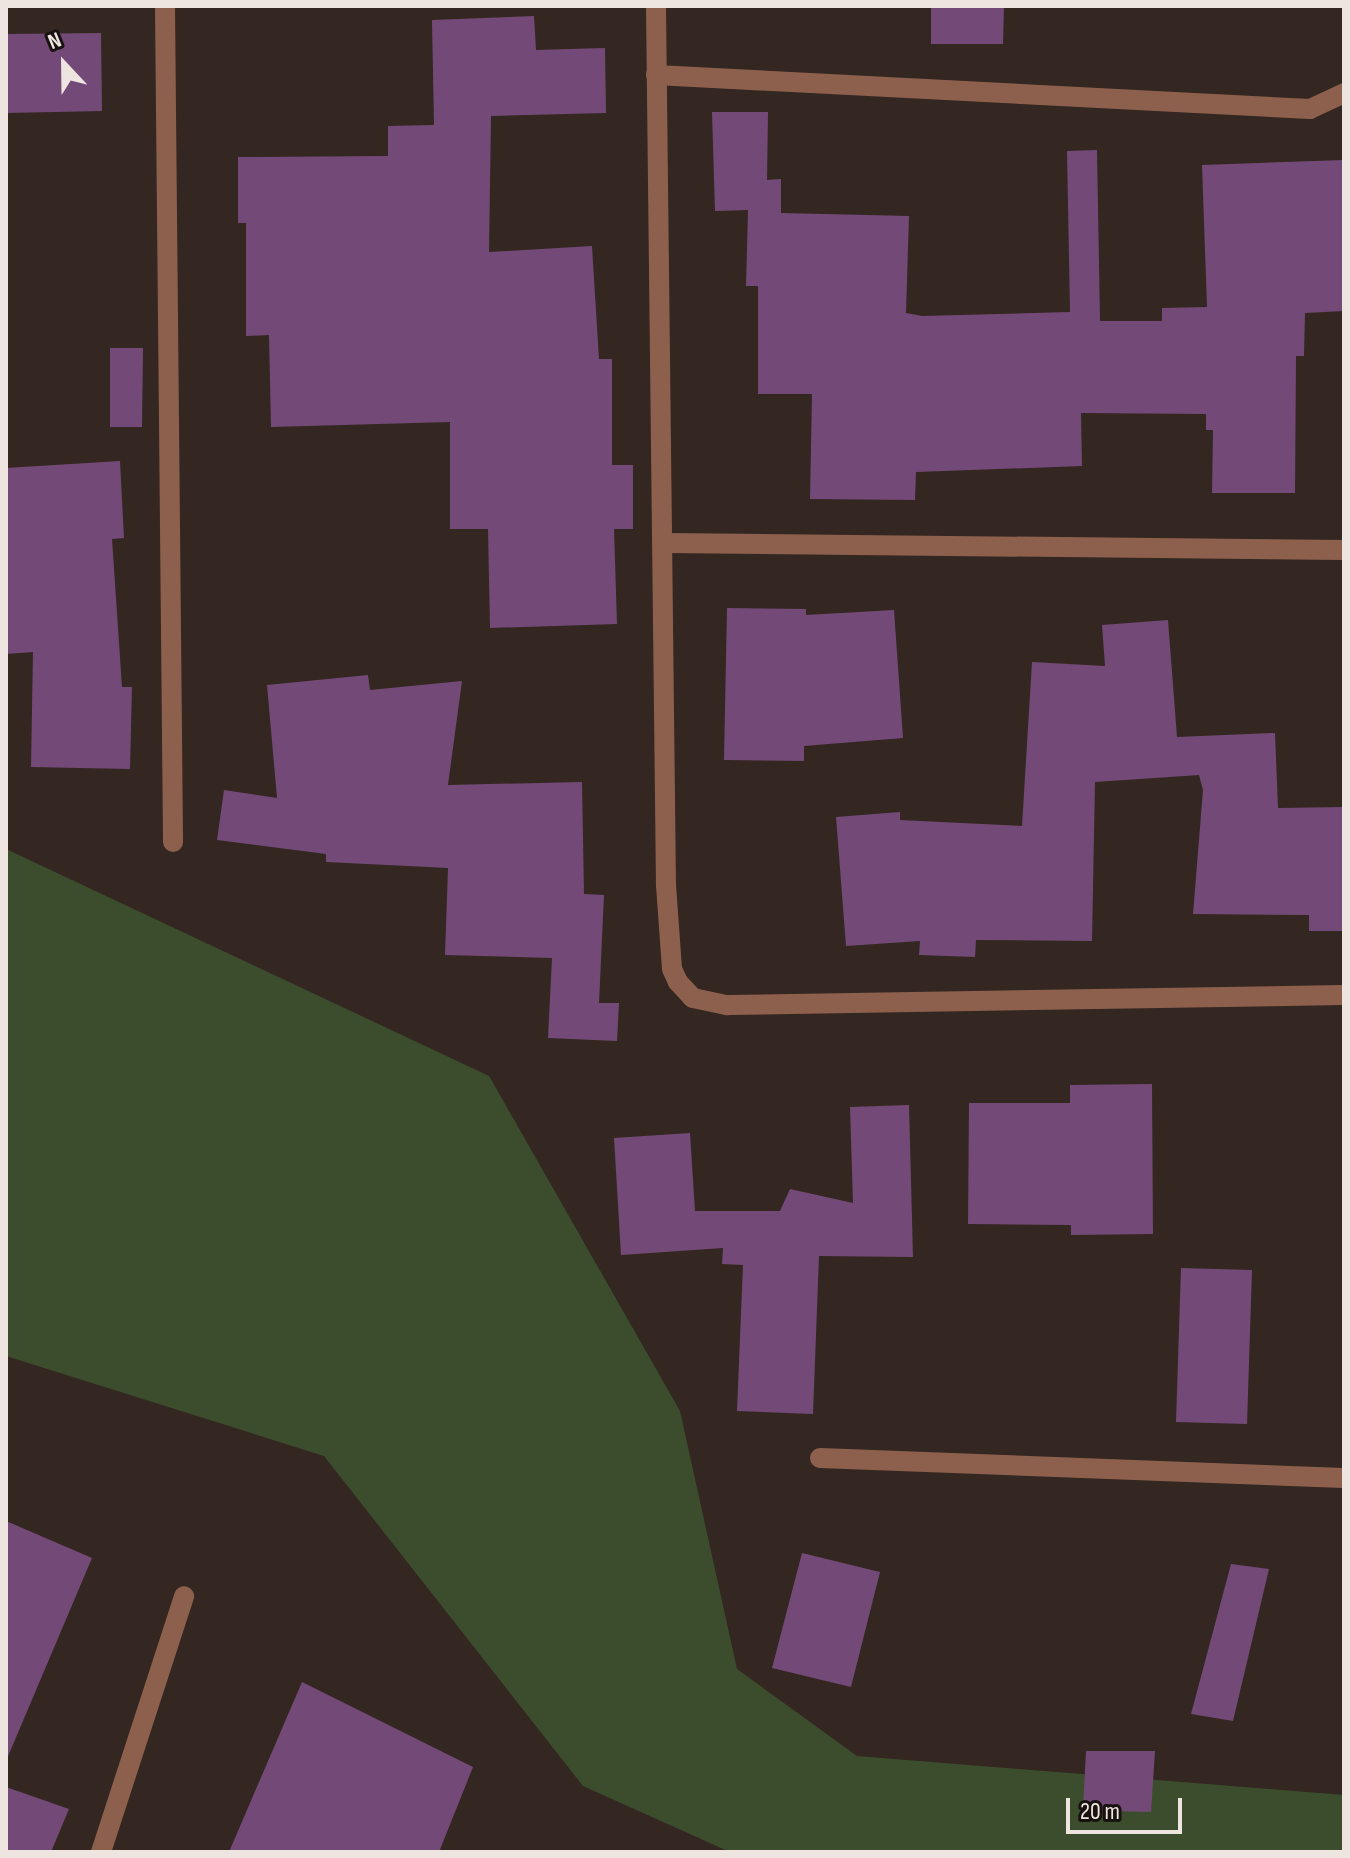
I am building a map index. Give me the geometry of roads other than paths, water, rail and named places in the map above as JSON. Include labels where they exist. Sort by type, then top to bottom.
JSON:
[{"type":"street","points":[[165,6],[173,842]]},
{"type":"street","points":[[656,6],[665,543],[666,885],[672,969],[693,998],[727,1005],[1344,995]]},
{"type":"street","points":[[656,75],[1310,109],[1344,93]]},
{"type":"street","points":[[665,543],[1344,550]]},
{"type":"street","points":[[820,1458],[1344,1478]]},
{"type":"street","points":[[101,1852],[184,1596]]}]
